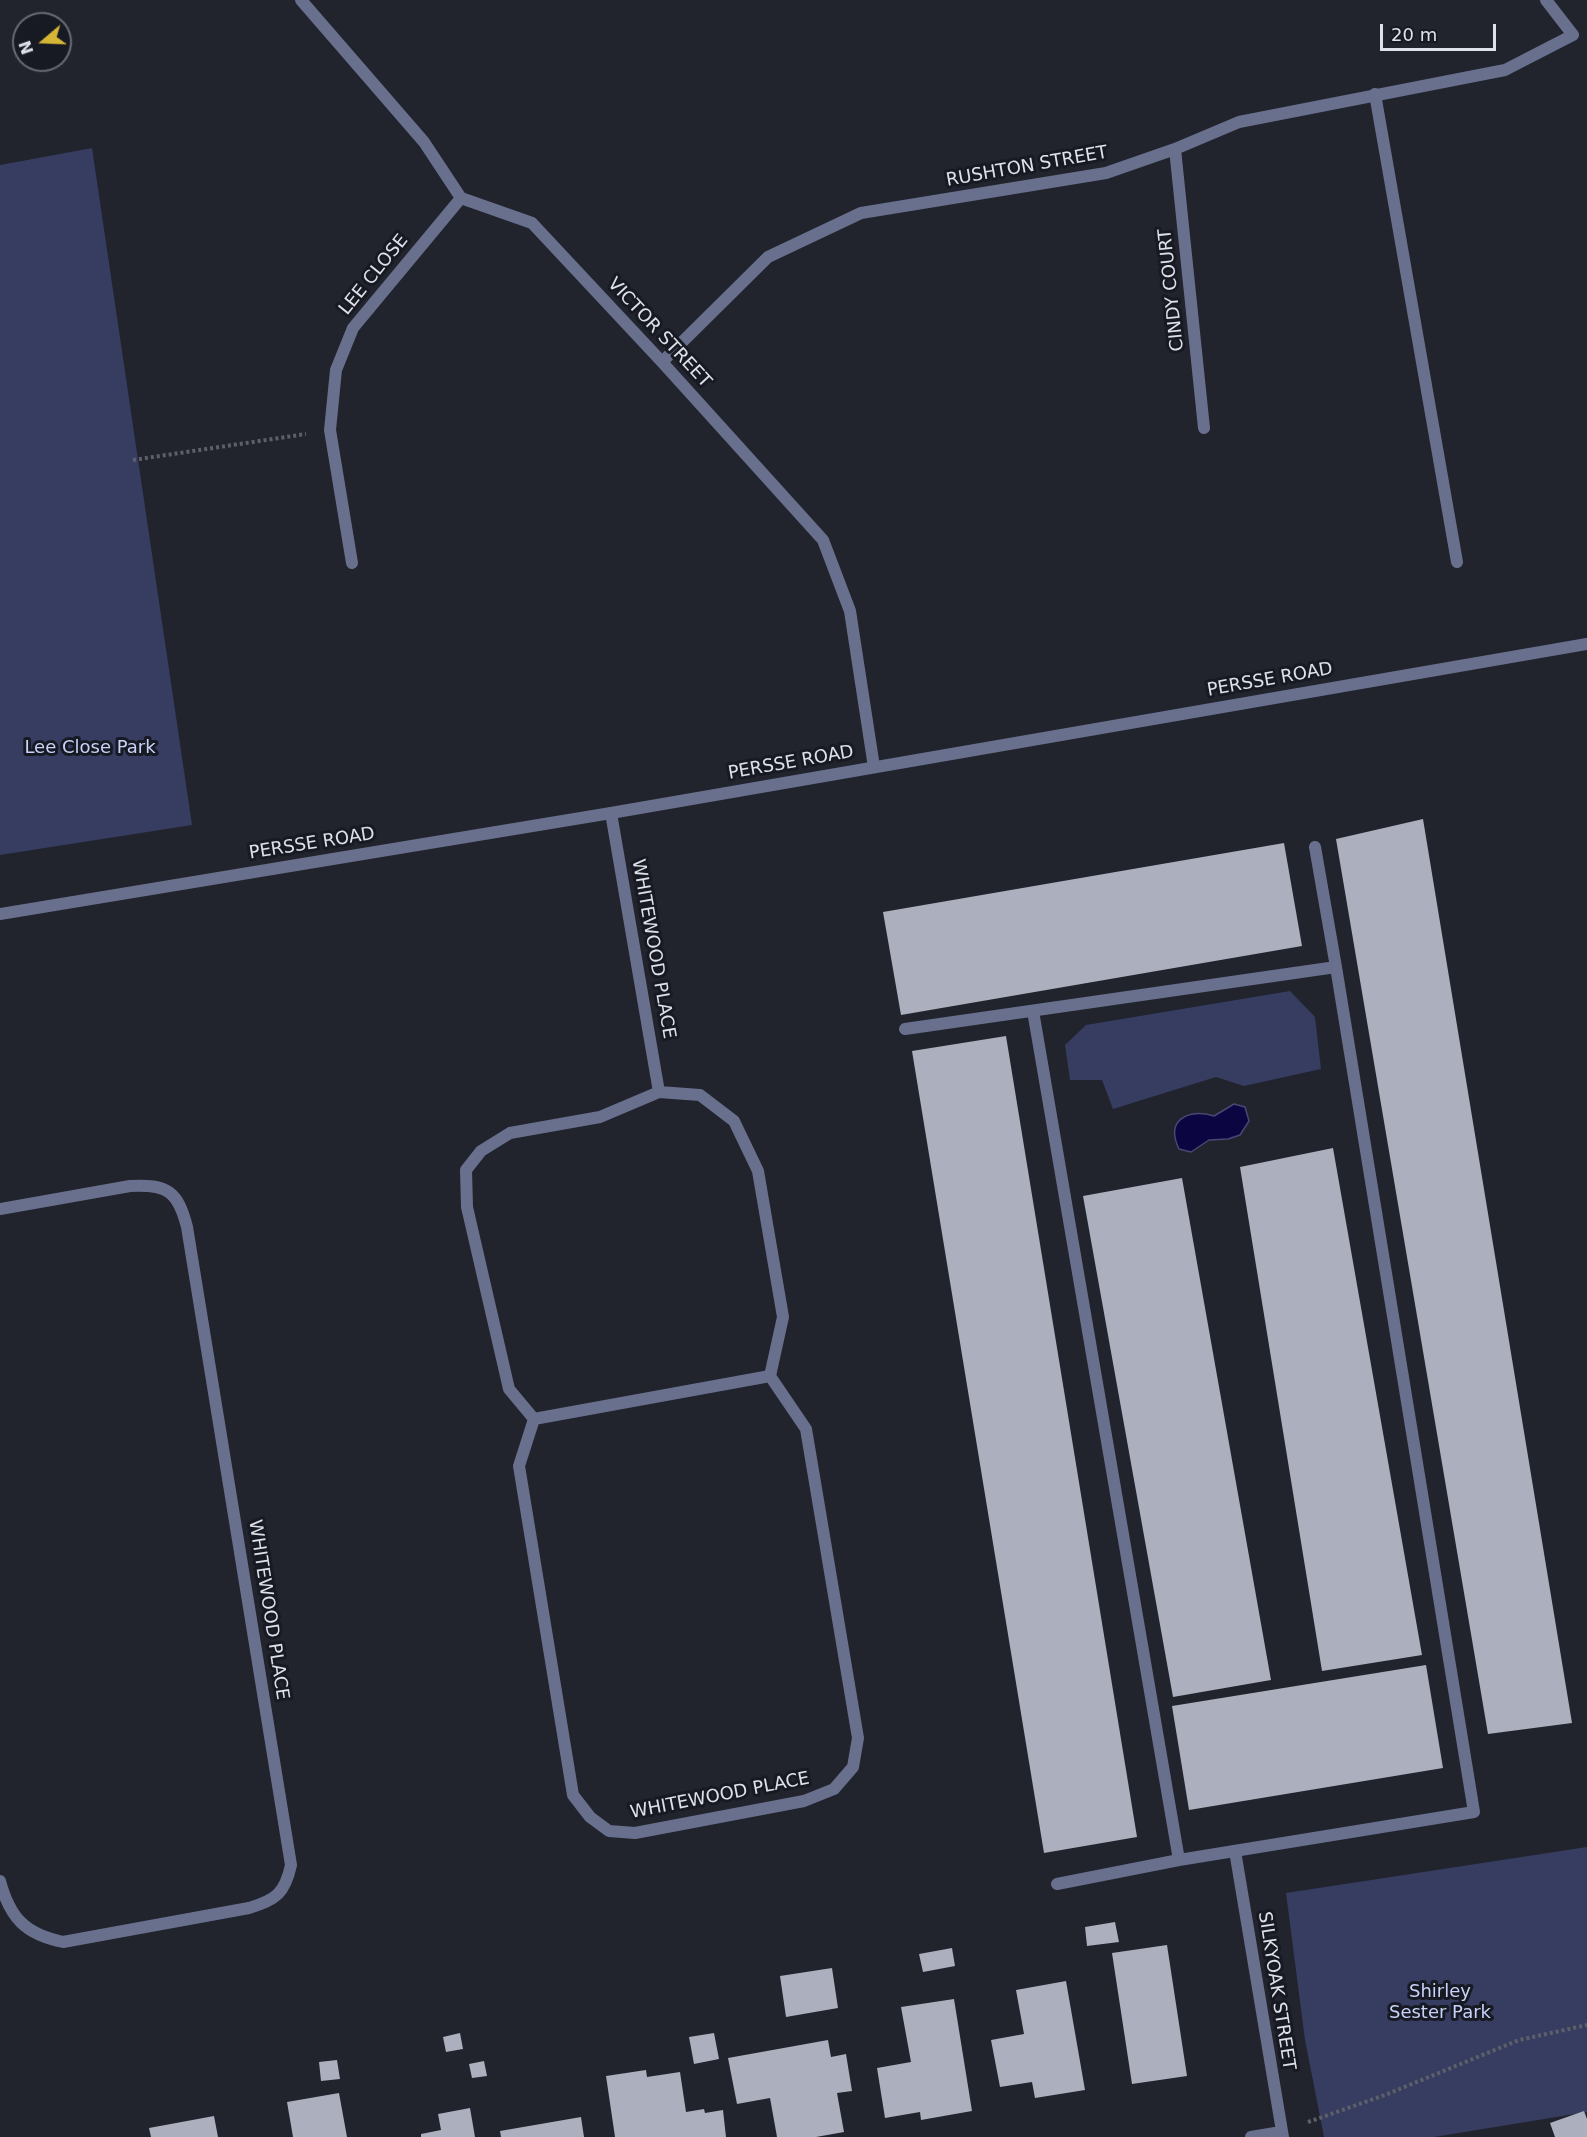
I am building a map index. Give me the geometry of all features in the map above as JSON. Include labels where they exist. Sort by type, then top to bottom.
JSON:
[{"type":"street","points":[[301,0],[424,142],[461,198]]},
{"type":"street","name":"RUSHTON STREET","points":[[662,362],[768,257],[861,213],[1106,173],[1174,149],[1239,122],[1505,70],[1573,35],[1546,0]]},
{"type":"street","points":[[1375,94],[1457,562]]},
{"type":"street","name":"CINDY COURT","points":[[1174,149],[1204,428]]},
{"type":"street","name":"VICTOR STREET","points":[[461,198],[532,224],[662,362],[823,540],[850,611],[874,767]]},
{"type":"street","name":"LEE CLOSE","points":[[352,563],[330,430],[336,370],[353,328],[461,198]]},
{"type":"street","name":"PERSSE ROAD","points":[[0,914],[611,813],[1587,644]]},
{"type":"street","name":"WHITEWOOD PLACE","points":[[611,813],[659,1092]]},
{"type":"street","points":[[1057,1884],[1179,1860],[1474,1812],[1315,847]]},
{"type":"street","points":[[905,1029],[1336,967]]},
{"type":"street","points":[[1033,1011],[1179,1860]]},
{"type":"street","points":[[659,1092],[700,1095],[734,1121],[758,1171],[783,1317],[770,1376],[534,1419],[510,1389],[468,1207],[466,1170],[481,1150],[510,1132],[600,1117],[659,1092]]},
{"type":"street","name":"WHITEWOOD PLACE","points":[[0,1209],[130,1186],[151,1185],[177,1198],[182,1209],[189,1239],[291,1865],[287,1881],[278,1896],[266,1903],[63,1942],[42,1937],[18,1920],[6,1900],[0,1881]]},
{"type":"street","name":"WHITEWOOD PLACE","points":[[534,1419],[519,1466],[573,1795],[590,1817],[609,1831],[635,1833],[646,1831],[804,1801],[834,1789],[853,1767],[858,1738],[806,1429],[770,1376]]},
{"type":"street","name":"SILKYOAK STREET","points":[[1235,1851],[1282,2134]]},
{"type":"street","points":[[1251,2137],[1282,2134]]},
{"type":"path","points":[[133,460],[330,430]]},
{"type":"path","points":[[1282,2134],[1520,2040],[1587,2025]]},
{"type":"green space","name":"Lee Close Park","points":[[92,148],[192,825],[0,855],[0,165]]},
{"type":"green space","points":[[1290,991],[1315,1017],[1321,1069],[1244,1086],[1216,1077],[1113,1109],[1102,1080],[1070,1080],[1065,1045],[1086,1025]]},
{"type":"green space","name":"Shirley Sester Park","points":[[1587,1847],[1587,2112],[1434,2137],[1324,2137],[1305,2040],[1286,1893]]},
{"type":"shaded area","points":[[1234,1104],[1245,1107],[1249,1121],[1240,1135],[1228,1139],[1209,1140],[1191,1152],[1179,1149],[1175,1139],[1175,1130],[1182,1119],[1196,1114],[1214,1116]]},
{"type":"building","points":[[1423,819],[1572,1723],[1488,1734],[1336,839]]},
{"type":"building","points":[[1284,843],[1302,946],[901,1015],[883,912]]},
{"type":"building","points":[[1006,1036],[1137,1837],[1044,1853],[912,1051]]},
{"type":"building","points":[[1333,1148],[1422,1655],[1322,1671],[1240,1167]]},
{"type":"building","points":[[1182,1178],[1271,1680],[1173,1697],[1083,1196]]},
{"type":"building","points":[[1426,1665],[1443,1768],[1189,1810],[1172,1706]]},
{"type":"building","points":[[1115,1922],[1119,1942],[1087,1946],[1085,1927]]},
{"type":"building","points":[[1167,1945],[1187,2076],[1132,2084],[1112,1953]]},
{"type":"building","points":[[952,1948],[955,1966],[923,1972],[919,1954]]},
{"type":"building","points":[[832,1968],[838,2008],[786,2017],[780,1976]]},
{"type":"building","points":[[1066,1981],[1085,2090],[1035,2098],[1032,2082],[1000,2087],[991,2040],[1024,2034],[1016,1990]]},
{"type":"building","points":[[954,1999],[972,2111],[921,2120],[920,2112],[885,2118],[877,2068],[911,2062],[901,2007]]},
{"type":"building","points":[[460,2033],[463,2049],[446,2052],[443,2037]]},
{"type":"building","points":[[714,2033],[719,2059],[694,2064],[689,2037]]},
{"type":"building","points":[[828,2040],[831,2057],[846,2054],[852,2091],[837,2093],[844,2132],[816,2137],[777,2137],[770,2098],[737,2104],[728,2058]]},
{"type":"building","points":[[337,2060],[340,2079],[321,2081],[319,2062]]},
{"type":"building","points":[[484,2061],[487,2076],[472,2078],[469,2064]]},
{"type":"building","points":[[646,2070],[647,2077],[680,2072],[686,2112],[704,2109],[705,2113],[723,2110],[726,2137],[615,2137],[606,2076]]},
{"type":"building","points":[[339,2093],[347,2137],[293,2137],[287,2102]]},
{"type":"building","points":[[470,2108],[475,2137],[421,2137],[421,2134],[441,2130],[438,2114]]},
{"type":"building","points":[[1584,2111],[1587,2119],[1587,2137],[1555,2137],[1550,2123]]},
{"type":"building","points":[[214,2116],[218,2137],[151,2137],[149,2128]]},
{"type":"building","points":[[581,2117],[584,2137],[501,2137],[500,2131]]}]
